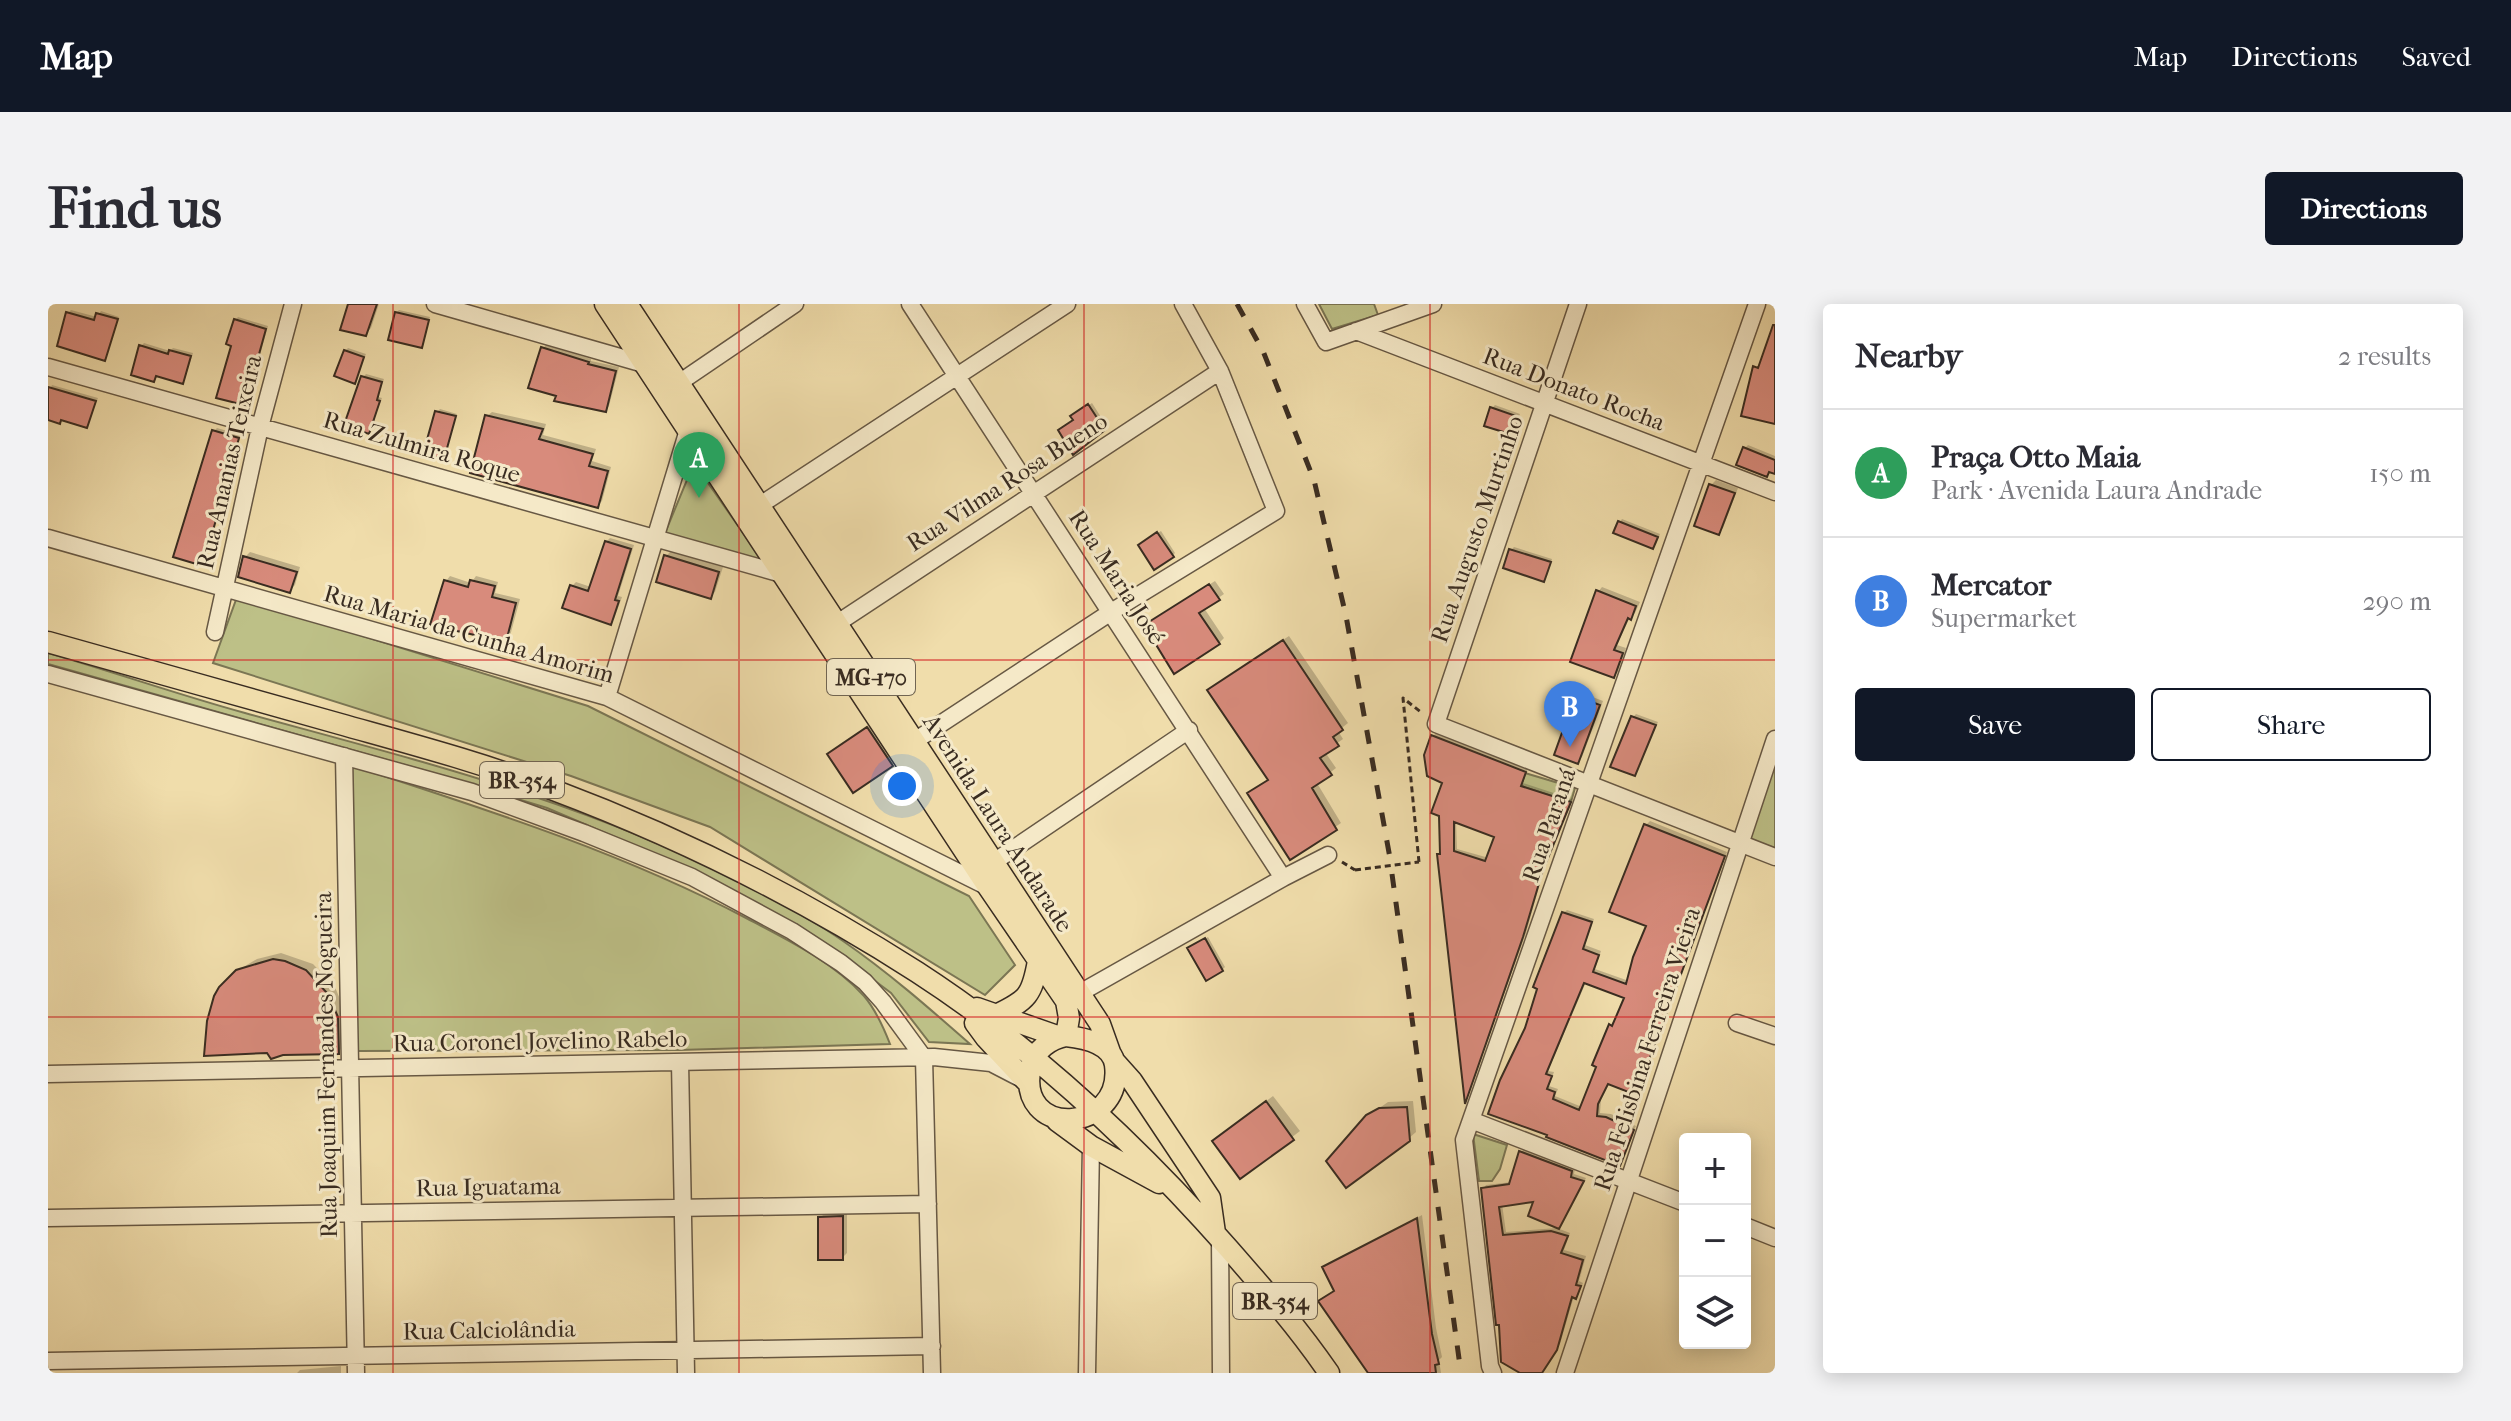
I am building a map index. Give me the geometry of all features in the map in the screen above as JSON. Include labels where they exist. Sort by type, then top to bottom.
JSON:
[{"type":"main road","name":"MG-170","points":[[605,304],[652,358]]},
{"type":"main road","name":"Avenida Laura Andarade","points":[[627,304],[652,358],[671,388],[906,746],[986,874],[1072,997],[1100,1024],[1112,1057]]},
{"type":"main road","name":"MG-170","points":[[671,388],[688,430],[752,510],[782,574],[829,628]]},
{"type":"main road","name":"BR-354","points":[[48,642],[411,744],[550,788],[697,849],[807,907],[917,972],[961,1003],[1033,1058],[1095,1113],[1177,1191],[1218,1236],[1297,1326],[1329,1373]]},
{"type":"main road","name":"MG-170","points":[[986,874],[1038,961],[1072,997]]},
{"type":"main road","points":[[996,1015],[1018,1004],[1033,988],[1038,961]]},
{"type":"main road","points":[[1027,1082],[1033,1058],[1044,1045],[1063,1037],[1072,997]]},
{"type":"main road","points":[[961,1003],[1063,1037],[1096,1042],[1132,1081],[1210,1198],[1218,1236]]},
{"type":"main road","points":[[961,1003],[986,1038],[1027,1082],[1041,1110],[1091,1146],[1177,1191]]},
{"type":"main road","points":[[1054,1118],[1075,1121],[1095,1113],[1107,1100],[1115,1081],[1112,1057]]},
{"type":"street","name":"Rua Ananias Teixeira","points":[[215,632],[260,427],[293,304]]},
{"type":"street","points":[[435,304],[652,358]]},
{"type":"street","points":[[671,388],[795,304]]},
{"type":"street","name":"Rua Maria José","points":[[910,304],[1283,878]]},
{"type":"street","points":[[752,510],[1067,304]]},
{"type":"street","points":[[906,746],[1111,612],[1276,511],[1220,371],[1183,304]]},
{"type":"street","points":[[1305,304],[1326,342],[1433,304]]},
{"type":"street","points":[[1378,304],[1384,321]]},
{"type":"street","name":"Rua Augusto Murtinho","points":[[1436,724],[1578,304]]},
{"type":"street","name":"Rua Paraná","points":[[1493,1373],[1464,1140],[1757,304]]},
{"type":"street","name":"Rua Donato Rocha","points":[[1356,331],[1775,492]]},
{"type":"street","name":"Rua Zulmira Roque","points":[[48,367],[782,574]]},
{"type":"street","name":"Rua Vilma Rosa Bueno","points":[[829,628],[1220,371]]},
{"type":"street","points":[[607,697],[688,430]]},
{"type":"street","name":"Rua Maria da Cunha Amorim","points":[[48,538],[607,697],[986,874]]},
{"type":"street","points":[[48,674],[472,792],[692,877],[792,931],[841,963],[865,982],[883,1002],[924,1058],[932,1373]]},
{"type":"street","points":[[1436,724],[1775,857]]},
{"type":"street","points":[[986,874],[1189,730]]},
{"type":"street","name":"Rua Felisbina Ferreira Vieira","points":[[1565,1373],[1775,739]]},
{"type":"street","name":"Rua Joaquim Fernandes Nogueira","points":[[344,756],[356,1364]]},
{"type":"street","points":[[1072,997],[1328,855]]},
{"type":"street","points":[[1737,1023],[1775,1036]]},
{"type":"street","name":"Rua Coronel Jovelino Rabelo","points":[[48,1074],[924,1058],[991,1063],[1027,1082]]},
{"type":"street","points":[[680,1062],[686,1373]]},
{"type":"street","points":[[1471,1120],[1679,1201]]},
{"type":"street","points":[[1087,1373],[1091,1146]]},
{"type":"street","name":"Rua Iguatama","points":[[48,1218],[928,1204]]},
{"type":"street","points":[[1751,1228],[1775,1238]]},
{"type":"street","points":[[1218,1236],[1221,1373]]},
{"type":"street","name":"Rua Calciolândia","points":[[48,1361],[356,1364],[685,1350],[932,1346]]},
{"type":"path","points":[[1355,870],[1419,862],[1403,698],[1436,724]]},
{"type":"green space","points":[[1319,304],[1374,304],[1378,315],[1332,329]]},
{"type":"green space","points":[[694,463],[762,560],[665,533]]},
{"type":"green space","points":[[237,597],[588,706],[969,896],[1015,965],[985,995],[710,827],[571,776],[213,663]]},
{"type":"green space","points":[[48,653],[220,706],[499,785],[623,829],[743,884],[819,925],[892,978],[970,1044],[929,1042],[891,993],[834,950],[687,868],[547,808],[48,664]]},
{"type":"green space","points":[[1775,758],[1775,848],[1746,839]]},
{"type":"green space","points":[[350,765],[602,852],[748,919],[809,953],[852,984],[872,1007],[890,1044],[680,1050],[357,1051]]},
{"type":"green space","points":[[1525,773],[1575,788],[1571,802],[1521,786]]},
{"type":"green space","points":[[1473,1134],[1507,1145],[1500,1169],[1492,1181],[1479,1181]]},
{"type":"building","points":[[348,304],[377,304],[366,336],[340,330]]},
{"type":"building","points":[[66,312],[94,320],[96,313],[118,319],[105,361],[57,346]]},
{"type":"building","points":[[395,312],[429,320],[422,348],[388,340]]},
{"type":"building","points":[[234,319],[266,329],[248,406],[216,398],[231,346],[226,344]]},
{"type":"building","points":[[1773,325],[1775,424],[1741,416],[1753,366],[1758,368]]},
{"type":"building","points":[[139,345],[168,354],[169,350],[191,356],[183,384],[156,376],[154,382],[131,375]]},
{"type":"building","points":[[541,347],[616,371],[606,412],[554,401],[556,396],[528,388]]},
{"type":"building","points":[[344,350],[364,357],[355,384],[334,376]]},
{"type":"building","points":[[361,376],[382,382],[377,400],[380,401],[369,434],[344,425]]},
{"type":"building","points":[[48,387],[96,401],[87,428],[61,420],[60,424],[48,420]]},
{"type":"building","points":[[1088,404],[1105,430],[1073,455],[1058,430],[1073,420],[1070,416]]},
{"type":"building","points":[[1490,407],[1519,417],[1513,435],[1484,426]]},
{"type":"building","points":[[435,411],[456,416],[444,459],[423,454]]},
{"type":"building","points":[[485,415],[543,429],[539,439],[593,454],[589,466],[608,471],[598,508],[470,473]]},
{"type":"building","points":[[212,430],[239,438],[203,566],[173,557]]},
{"type":"building","points":[[1743,447],[1775,460],[1775,474],[1769,472],[1767,477],[1736,465]]},
{"type":"building","points":[[1709,484],[1735,493],[1719,535],[1694,526]]},
{"type":"building","points":[[1618,521],[1658,537],[1653,549],[1613,533]]},
{"type":"building","points":[[1157,532],[1174,557],[1154,570],[1138,545]]},
{"type":"building","points":[[605,541],[631,549],[615,600],[619,601],[611,625],[562,608],[570,585],[588,591]]},
{"type":"building","points":[[1509,549],[1551,562],[1544,582],[1503,568]]},
{"type":"building","points":[[664,555],[719,572],[711,599],[656,582]]},
{"type":"building","points":[[243,556],[297,572],[290,593],[238,577]]},
{"type":"building","points":[[444,580],[468,587],[470,580],[495,586],[492,597],[516,603],[506,642],[430,625]]},
{"type":"building","points":[[1209,584],[1220,600],[1199,613],[1220,644],[1174,674],[1144,625]]},
{"type":"building","points":[[1596,590],[1636,606],[1614,650],[1623,653],[1614,678],[1570,662]]},
{"type":"building","points":[[1283,640],[1343,730],[1333,737],[1339,746],[1320,758],[1332,775],[1312,788],[1337,830],[1290,860],[1247,793],[1268,780],[1207,690]]},
{"type":"building","points":[[1568,693],[1600,705],[1578,764],[1554,755],[1564,727],[1556,724]]},
{"type":"building","points":[[1631,716],[1656,725],[1635,776],[1610,767]]},
{"type":"building","points":[[867,727],[893,766],[853,793],[827,754]]},
{"type":"building","points":[[1431,735],[1526,772],[1521,786],[1571,802],[1543,870],[1465,1104],[1437,854],[1440,854],[1439,816],[1431,813],[1442,783],[1427,776],[1424,755]],"holes":[[[1454,822],[1494,837],[1485,861],[1454,851]]]},
{"type":"building","points":[[1644,824],[1725,856],[1636,1095],[1608,1084],[1598,1104],[1597,1116],[1634,1130],[1620,1166],[1488,1114],[1500,1080],[1525,1028],[1537,989],[1533,987],[1562,912],[1592,922],[1583,949],[1599,955],[1593,972],[1626,984],[1646,926],[1609,912]],"holes":[[[1584,983],[1624,998],[1592,1065],[1596,1067],[1579,1110],[1553,1099],[1555,1092],[1547,1089],[1552,1076],[1546,1074]]]},
{"type":"building","points":[[1205,938],[1223,971],[1206,981],[1187,948]]},
{"type":"building","points":[[273,959],[306,970],[328,994],[338,1017],[339,1054],[283,1055],[271,1059],[267,1053],[204,1056],[207,1021],[219,987],[236,970]]},
{"type":"building","points":[[1266,1101],[1294,1140],[1240,1179],[1212,1141]]},
{"type":"building","points":[[1407,1107],[1410,1141],[1346,1188],[1326,1161],[1366,1115],[1379,1108]]},
{"type":"building","points":[[1519,1151],[1572,1171],[1571,1177],[1584,1181],[1559,1229],[1528,1216],[1533,1202],[1499,1207],[1503,1235],[1551,1231],[1568,1236],[1561,1253],[1583,1260],[1576,1285],[1581,1286],[1576,1299],[1572,1297],[1557,1350],[1542,1373],[1520,1373],[1501,1362],[1481,1188],[1509,1184]]},
{"type":"building","points":[[843,1216],[843,1260],[818,1260],[818,1217]]},
{"type":"building","points":[[1417,1218],[1432,1334],[1439,1364],[1435,1365],[1436,1373],[1368,1373],[1318,1301],[1334,1291],[1322,1267]]},
{"type":"railway","points":[[1237,304],[1263,351],[1314,480],[1346,616],[1390,858]]},
{"type":"railway","points":[[1392,874],[1461,1373]]},
{"type":"place","name":"Praça Otto Maia","points":[[699,498]]},
{"type":"place","name":"Mercator","points":[[1570,747]]}]
